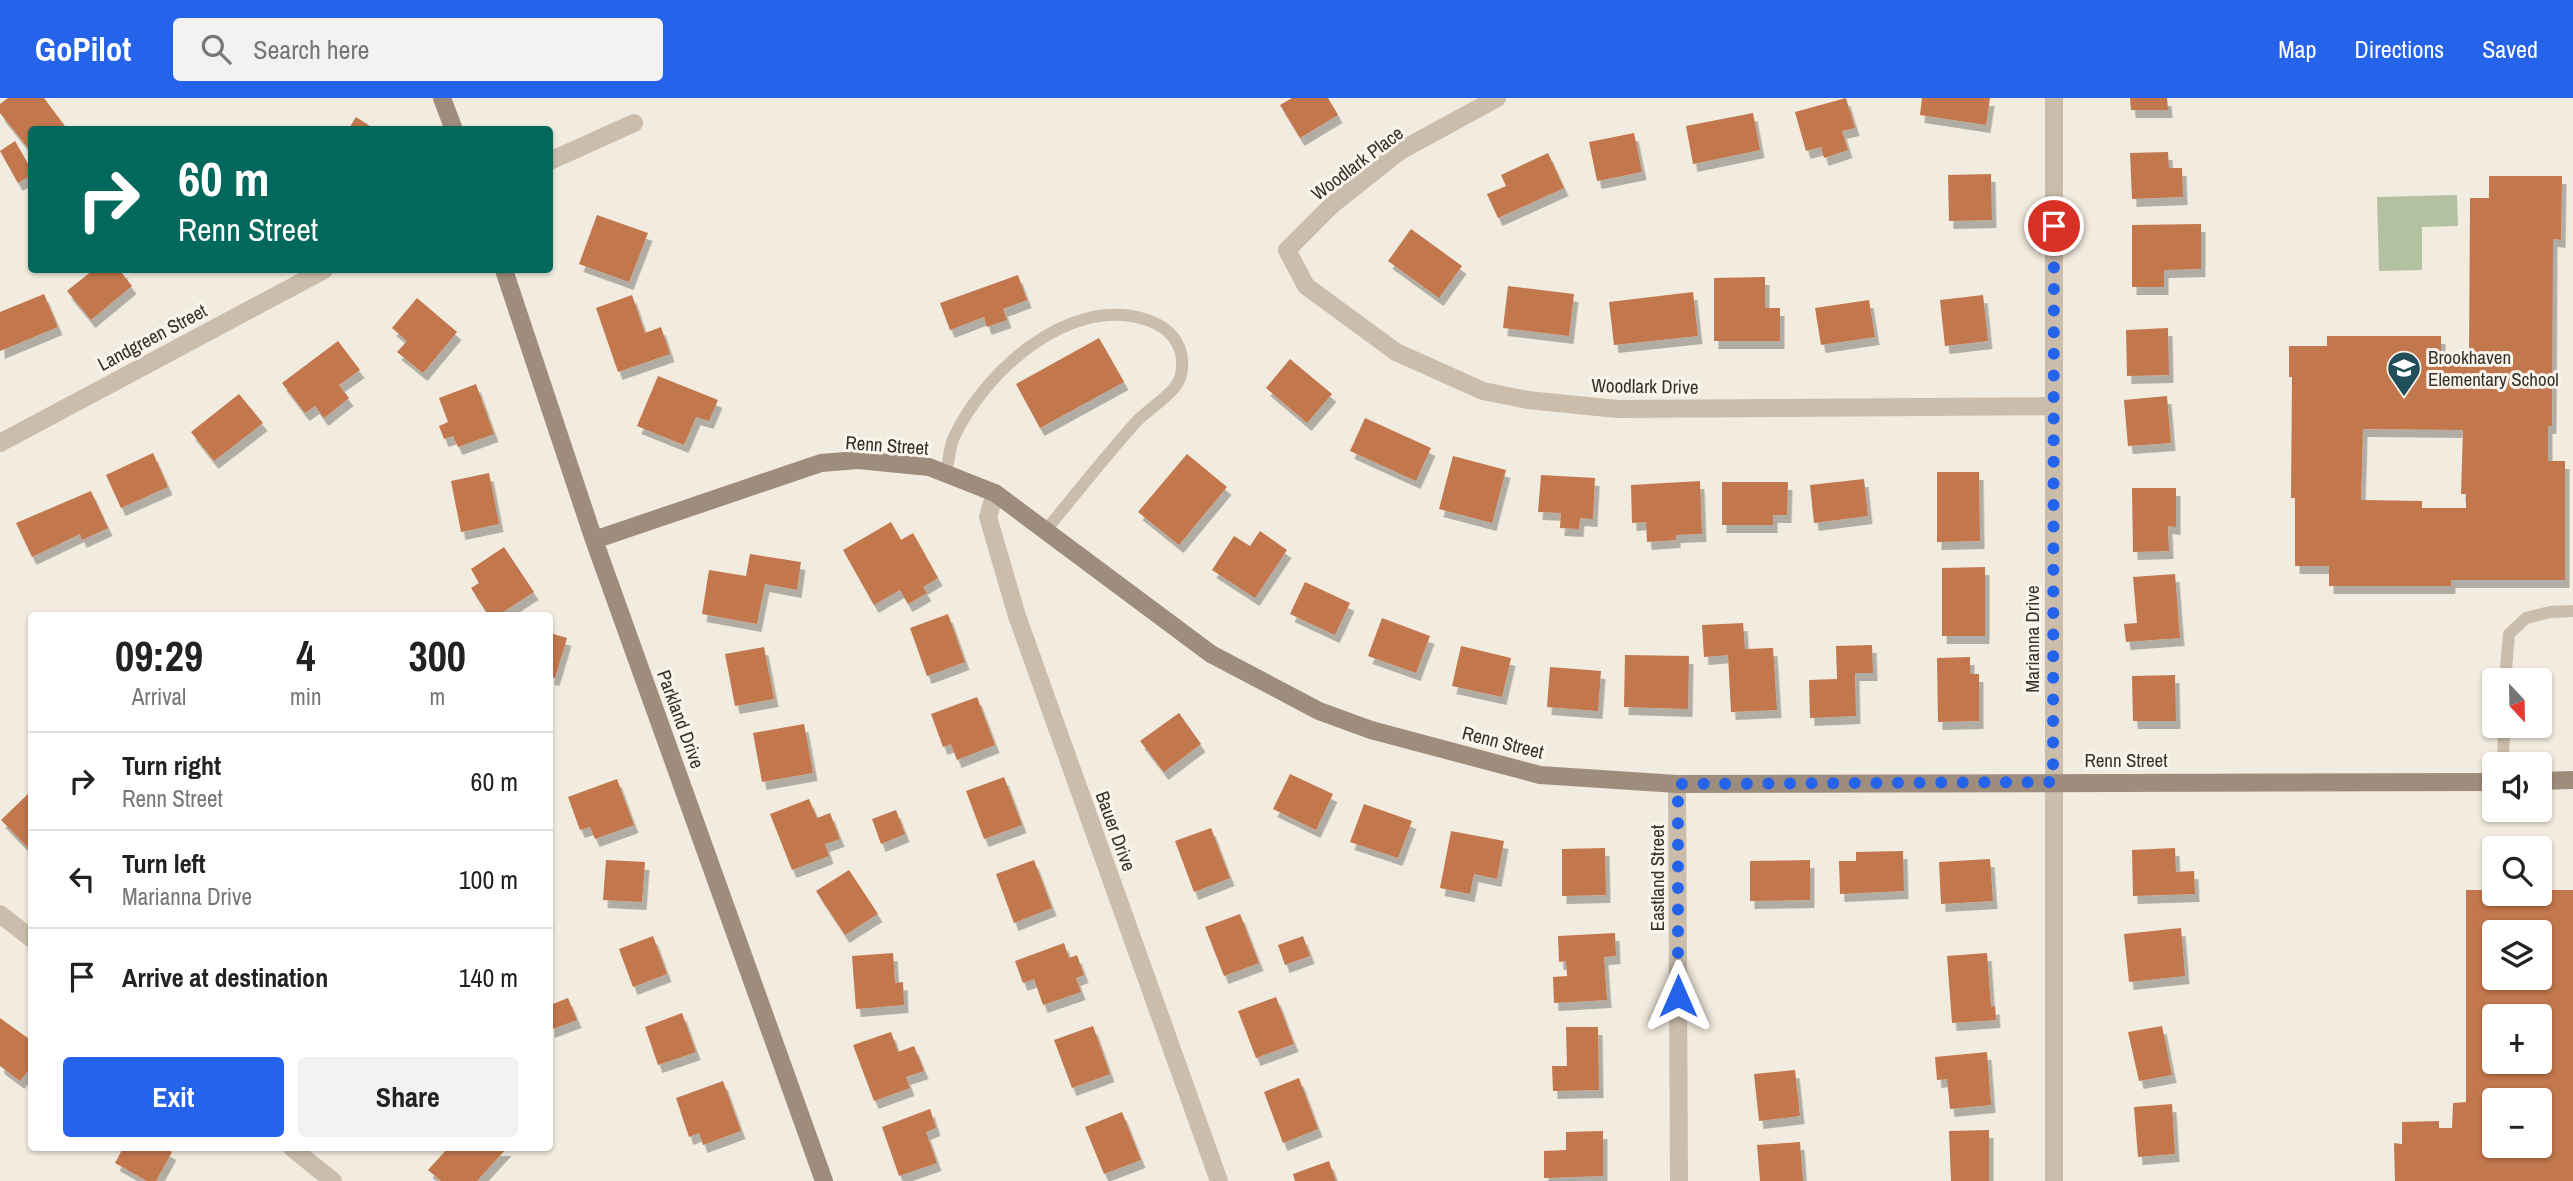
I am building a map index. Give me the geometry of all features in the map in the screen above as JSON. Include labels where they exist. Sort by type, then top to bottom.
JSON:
[{"type":"street","points":[[442,98],[452,126]]},
{"type":"street","name":"Woodlark Place","points":[[1286,250],[1332,205],[1400,152],[1497,98]]},
{"type":"street","name":"Marianna Drive","points":[[2054,98],[2054,1181]]},
{"type":"street","points":[[553,160],[634,123]]},
{"type":"street","name":"Woodlark Drive","points":[[1286,250],[1306,286],[1396,352],[1483,391],[1528,400],[1617,409],[2054,406]]},
{"type":"street","name":"Landgreen Street","points":[[0,443],[318,273]]},
{"type":"street","name":"Parkland Drive","points":[[505,273],[594,540],[824,1181]]},
{"type":"street","name":"Renn Street","points":[[594,540],[821,463],[858,460],[929,467],[995,493],[1211,654],[1319,710],[1371,730],[1540,775],[1678,784],[2482,782]]},
{"type":"street","name":"Bauer Drive","points":[[995,493],[988,517],[1017,616],[1219,1181]]},
{"type":"street","points":[[2552,781],[2573,780]]},
{"type":"street","name":"Eastland Street","points":[[1678,784],[1679,1181]]},
{"type":"street","points":[[0,914],[28,936]]},
{"type":"street","points":[[296,1151],[333,1181]]},
{"type":"lane","points":[[946,473],[953,439],[982,391],[1026,348],[1076,321],[1132,316],[1162,324],[1179,345],[1183,363],[1178,383],[1139,419],[1045,530]]},
{"type":"lane","points":[[2506,668],[2509,634],[2526,618],[2550,612],[2573,611]]},
{"type":"green space","points":[[2457,195],[2458,226],[2422,227],[2422,270],[2379,271],[2377,197]]},
{"type":"building","points":[[8,98],[44,98],[65,126],[28,126],[28,148],[0,113],[0,104]]},
{"type":"building","points":[[1292,98],[1328,98],[1338,115],[1300,138],[1280,105]]},
{"type":"building","points":[[1846,98],[1855,128],[1842,131],[1848,150],[1824,158],[1821,147],[1806,151],[1795,112]]},
{"type":"building","points":[[1922,98],[1990,98],[1986,125],[1920,115]]},
{"type":"building","points":[[2130,98],[2167,98],[2168,110],[2131,110]]},
{"type":"building","points":[[1753,113],[1760,150],[1693,164],[1686,126]]},
{"type":"building","points":[[356,117],[370,126],[350,126]]},
{"type":"building","points":[[1634,133],[1642,172],[1597,181],[1589,142]]},
{"type":"building","points":[[15,141],[28,164],[28,177],[18,183],[0,151]]},
{"type":"building","points":[[2168,152],[2169,168],[2182,168],[2183,197],[2132,199],[2130,153]]},
{"type":"building","points":[[1548,153],[1564,188],[1498,218],[1487,194],[1506,186],[1501,175]]},
{"type":"building","points":[[1991,174],[1992,220],[1949,221],[1948,175]]},
{"type":"building","name":"Brookhaven Elementary School","points":[[2489,176],[2562,176],[2561,240],[2553,239],[2552,426],[2548,426],[2548,461],[2565,461],[2565,580],[2451,580],[2451,586],[2329,586],[2329,566],[2295,566],[2295,498],[2291,498],[2292,377],[2289,377],[2289,346],[2327,346],[2327,336],[2441,336],[2441,364],[2469,364],[2470,198],[2489,198]],"holes":[[[2363,429],[2463,430],[2461,494],[2466,494],[2466,508],[2422,508],[2422,501],[2361,500]]]},
{"type":"building","points":[[597,215],[648,233],[629,282],[579,264]]},
{"type":"building","points":[[2201,224],[2201,269],[2164,270],[2164,287],[2132,287],[2132,225]]},
{"type":"building","points":[[1411,229],[1462,266],[1439,298],[1388,261]]},
{"type":"building","points":[[89,273],[122,273],[132,286],[91,320],[67,291]]},
{"type":"building","points":[[1018,275],[1027,300],[1003,309],[1007,320],[987,327],[984,317],[950,330],[940,303]]},
{"type":"building","points":[[1765,277],[1765,308],[1780,308],[1780,341],[1714,341],[1714,278]]},
{"type":"building","points":[[1508,286],[1574,294],[1569,336],[1503,328]]},
{"type":"building","points":[[1693,292],[1698,336],[1614,345],[1609,302]]},
{"type":"building","points":[[44,294],[58,327],[0,351],[0,312]]},
{"type":"building","points":[[632,295],[645,333],[661,327],[670,354],[618,372],[596,308]]},
{"type":"building","points":[[1983,295],[1988,341],[1945,346],[1940,300]]},
{"type":"building","points":[[417,298],[457,332],[423,373],[397,352],[407,341],[392,328]]},
{"type":"building","points":[[1869,300],[1875,337],[1821,345],[1815,308]]},
{"type":"building","points":[[2168,328],[2169,375],[2127,376],[2126,330]]},
{"type":"building","points":[[1099,338],[1124,382],[1040,428],[1016,384]]},
{"type":"building","points":[[338,341],[360,370],[339,385],[349,398],[324,418],[315,406],[305,413],[282,383]]},
{"type":"building","points":[[1290,359],[1332,394],[1307,423],[1266,388]]},
{"type":"building","points":[[658,376],[718,400],[709,421],[696,417],[684,445],[637,426]]},
{"type":"building","points":[[476,384],[494,434],[458,447],[453,436],[444,439],[439,426],[448,422],[439,398]]},
{"type":"building","points":[[239,394],[263,423],[214,461],[191,432]]},
{"type":"building","points":[[2167,396],[2171,443],[2128,446],[2124,400]]},
{"type":"building","points":[[1365,418],[1431,448],[1416,481],[1350,451]]},
{"type":"building","points":[[153,453],[168,487],[121,508],[106,475]]},
{"type":"building","points":[[1187,454],[1227,487],[1179,545],[1138,512]]},
{"type":"building","points":[[1453,456],[1506,470],[1492,523],[1439,509]]},
{"type":"building","points":[[1937,472],[1979,472],[1980,541],[1937,542]]},
{"type":"building","points":[[489,473],[499,524],[461,532],[451,481]]},
{"type":"building","points":[[1541,475],[1595,478],[1593,519],[1580,518],[1579,529],[1560,528],[1561,513],[1538,512]]},
{"type":"building","points":[[1864,479],[1868,516],[1814,523],[1810,485]]},
{"type":"building","points":[[1700,481],[1702,534],[1676,535],[1676,540],[1647,542],[1646,522],[1632,523],[1631,485]]},
{"type":"building","points":[[1722,482],[1788,482],[1787,515],[1773,515],[1773,525],[1722,525]]},
{"type":"building","points":[[2132,488],[2176,488],[2176,527],[2168,526],[2169,551],[2133,552]]},
{"type":"building","points":[[91,491],[108,528],[82,540],[80,534],[32,557],[16,523]]},
{"type":"building","points":[[891,522],[901,540],[913,533],[938,578],[923,587],[927,593],[908,604],[900,590],[874,605],[843,550]]},
{"type":"building","points":[[1260,531],[1287,550],[1255,598],[1212,570],[1234,536],[1250,546]]},
{"type":"building","points":[[504,547],[534,592],[503,612],[486,612],[471,588],[479,583],[471,569]]},
{"type":"building","points":[[750,554],[801,562],[797,590],[765,584],[757,624],[702,614],[709,570],[746,576]]},
{"type":"building","points":[[1985,567],[1985,636],[1942,636],[1942,568]]},
{"type":"building","points":[[2175,574],[2180,638],[2126,642],[2124,624],[2137,623],[2133,577]]},
{"type":"building","points":[[1305,582],[1350,603],[1335,635],[1290,614]]},
{"type":"building","points":[[948,614],[965,662],[927,676],[910,628]]},
{"type":"building","points":[[1382,618],[1430,636],[1416,673],[1368,656]]},
{"type":"building","points":[[1743,623],[1745,649],[1773,648],[1777,710],[1731,712],[1728,655],[1704,657],[1702,625]]},
{"type":"building","points":[[553,634],[567,638],[553,678]]},
{"type":"building","points":[[1872,645],[1873,673],[1855,673],[1856,716],[1810,718],[1809,680],[1837,679],[1836,646]]},
{"type":"building","points":[[1461,646],[1511,658],[1502,697],[1452,686]]},
{"type":"building","points":[[764,647],[774,699],[735,706],[725,654]]},
{"type":"building","points":[[1625,655],[1689,656],[1688,709],[1624,707]]},
{"type":"building","points":[[1970,657],[1970,674],[1979,674],[1979,721],[1938,722],[1937,658]]},
{"type":"building","points":[[1550,667],[1601,671],[1598,711],[1547,707]]},
{"type":"building","points":[[2175,675],[2176,721],[2133,721],[2132,676]]},
{"type":"building","points":[[977,697],[995,745],[957,760],[951,744],[943,747],[931,714]]},
{"type":"building","points":[[1179,713],[1201,744],[1164,772],[1140,741]]},
{"type":"building","points":[[804,724],[813,773],[762,782],[753,733]]},
{"type":"building","points":[[1290,774],[1333,794],[1316,830],[1273,809]]},
{"type":"building","points":[[1004,777],[1022,825],[984,839],[966,791]]},
{"type":"building","points":[[617,779],[634,825],[595,839],[590,827],[580,830],[568,797]]},
{"type":"building","points":[[28,794],[28,848],[1,820]]},
{"type":"building","points":[[809,799],[817,818],[830,813],[840,839],[825,844],[829,856],[792,870],[770,814]]},
{"type":"building","points":[[1364,804],[1412,821],[1398,858],[1350,842]]},
{"type":"building","points":[[896,810],[905,834],[881,844],[872,819]]},
{"type":"building","points":[[1211,828],[1230,878],[1194,892],[1175,841]]},
{"type":"building","points":[[1451,831],[1504,841],[1497,879],[1474,874],[1470,894],[1440,888]]},
{"type":"building","points":[[1605,848],[1606,895],[1562,896],[1562,849]]},
{"type":"building","points":[[2175,848],[2176,872],[2194,871],[2195,894],[2133,896],[2132,850]]},
{"type":"building","points":[[1903,851],[1904,891],[1840,894],[1839,861],[1856,861],[1856,852]]},
{"type":"building","points":[[1990,859],[1993,901],[1941,904],[1939,862]]},
{"type":"building","points":[[606,860],[645,862],[642,902],[603,900]]},
{"type":"building","points":[[1034,860],[1052,908],[1014,923],[996,874]]},
{"type":"building","points":[[1810,860],[1810,900],[1750,901],[1750,861]]},
{"type":"building","points":[[849,870],[878,914],[845,935],[816,891]]},
{"type":"building","points":[[2466,890],[2482,890],[2482,906],[2552,906],[2552,890],[2573,890],[2573,1181],[2395,1181],[2394,1143],[2402,1144],[2402,1122],[2439,1121],[2439,1128],[2452,1128],[2453,1103],[2466,1102]]},
{"type":"building","points":[[1240,914],[1259,963],[1224,976],[1205,927]]},
{"type":"building","points":[[2181,928],[2185,976],[2129,982],[2124,934]]},
{"type":"building","points":[[1615,933],[1616,956],[1604,957],[1607,1000],[1554,1003],[1553,977],[1567,976],[1566,961],[1559,962],[1558,936]]},
{"type":"building","points":[[653,936],[667,974],[633,987],[619,949]]},
{"type":"building","points":[[1303,936],[1310,956],[1285,965],[1278,945]]},
{"type":"building","points":[[1064,943],[1069,958],[1077,955],[1084,975],[1076,978],[1081,992],[1043,1005],[1034,979],[1023,983],[1015,961]]},
{"type":"building","points":[[893,953],[895,983],[903,982],[904,1005],[856,1009],[852,956]]},
{"type":"building","points":[[1987,953],[1991,1007],[1995,1006],[1996,1020],[1952,1023],[1947,956]]},
{"type":"building","points":[[1276,997],[1294,1044],[1256,1058],[1238,1011]]},
{"type":"building","points":[[568,998],[577,1020],[553,1029],[553,1004]]},
{"type":"building","points":[[682,1013],[696,1052],[658,1065],[645,1027]]},
{"type":"building","points":[[0,1018],[28,1038],[28,1071],[20,1081],[0,1066]]},
{"type":"building","points":[[1093,1026],[1110,1074],[1072,1088],[1054,1040]]},
{"type":"building","points":[[2162,1026],[2172,1075],[2139,1081],[2128,1032]]},
{"type":"building","points":[[1566,1027],[1598,1027],[1599,1090],[1553,1091],[1552,1066],[1567,1066]]},
{"type":"building","points":[[891,1032],[898,1052],[914,1046],[924,1071],[906,1077],[910,1088],[874,1101],[853,1045]]},
{"type":"building","points":[[1987,1052],[1991,1105],[1950,1109],[1947,1079],[1937,1080],[1935,1057]]},
{"type":"building","points":[[1795,1070],[1800,1116],[1759,1121],[1754,1074]]},
{"type":"building","points":[[1299,1078],[1318,1129],[1283,1143],[1264,1092]]},
{"type":"building","points":[[723,1081],[741,1131],[703,1145],[699,1133],[689,1137],[676,1098]]},
{"type":"building","points":[[2172,1104],[2175,1154],[2138,1157],[2134,1107]]},
{"type":"building","points":[[930,1109],[936,1128],[926,1132],[937,1163],[899,1176],[882,1127]]},
{"type":"building","points":[[1122,1112],[1141,1160],[1104,1174],[1085,1127]]},
{"type":"building","points":[[1989,1130],[1989,1181],[1951,1181],[1949,1131]]},
{"type":"building","points":[[1603,1131],[1603,1176],[1544,1178],[1544,1151],[1566,1150],[1566,1132]]},
{"type":"building","points":[[1800,1142],[1803,1181],[1760,1181],[1757,1145]]},
{"type":"building","points":[[121,1151],[172,1152],[156,1181],[147,1181],[115,1163]]},
{"type":"building","points":[[445,1151],[504,1151],[477,1181],[441,1181],[428,1170]]},
{"type":"building","points":[[1329,1161],[1336,1181],[1295,1181],[1293,1174]]},
{"type":"place","name":"Brookhaven Elementary School","points":[[2404,398]]},
{"type":"route","points":[[1678,996],[1678,784],[2053,782],[2054,226]]}]
